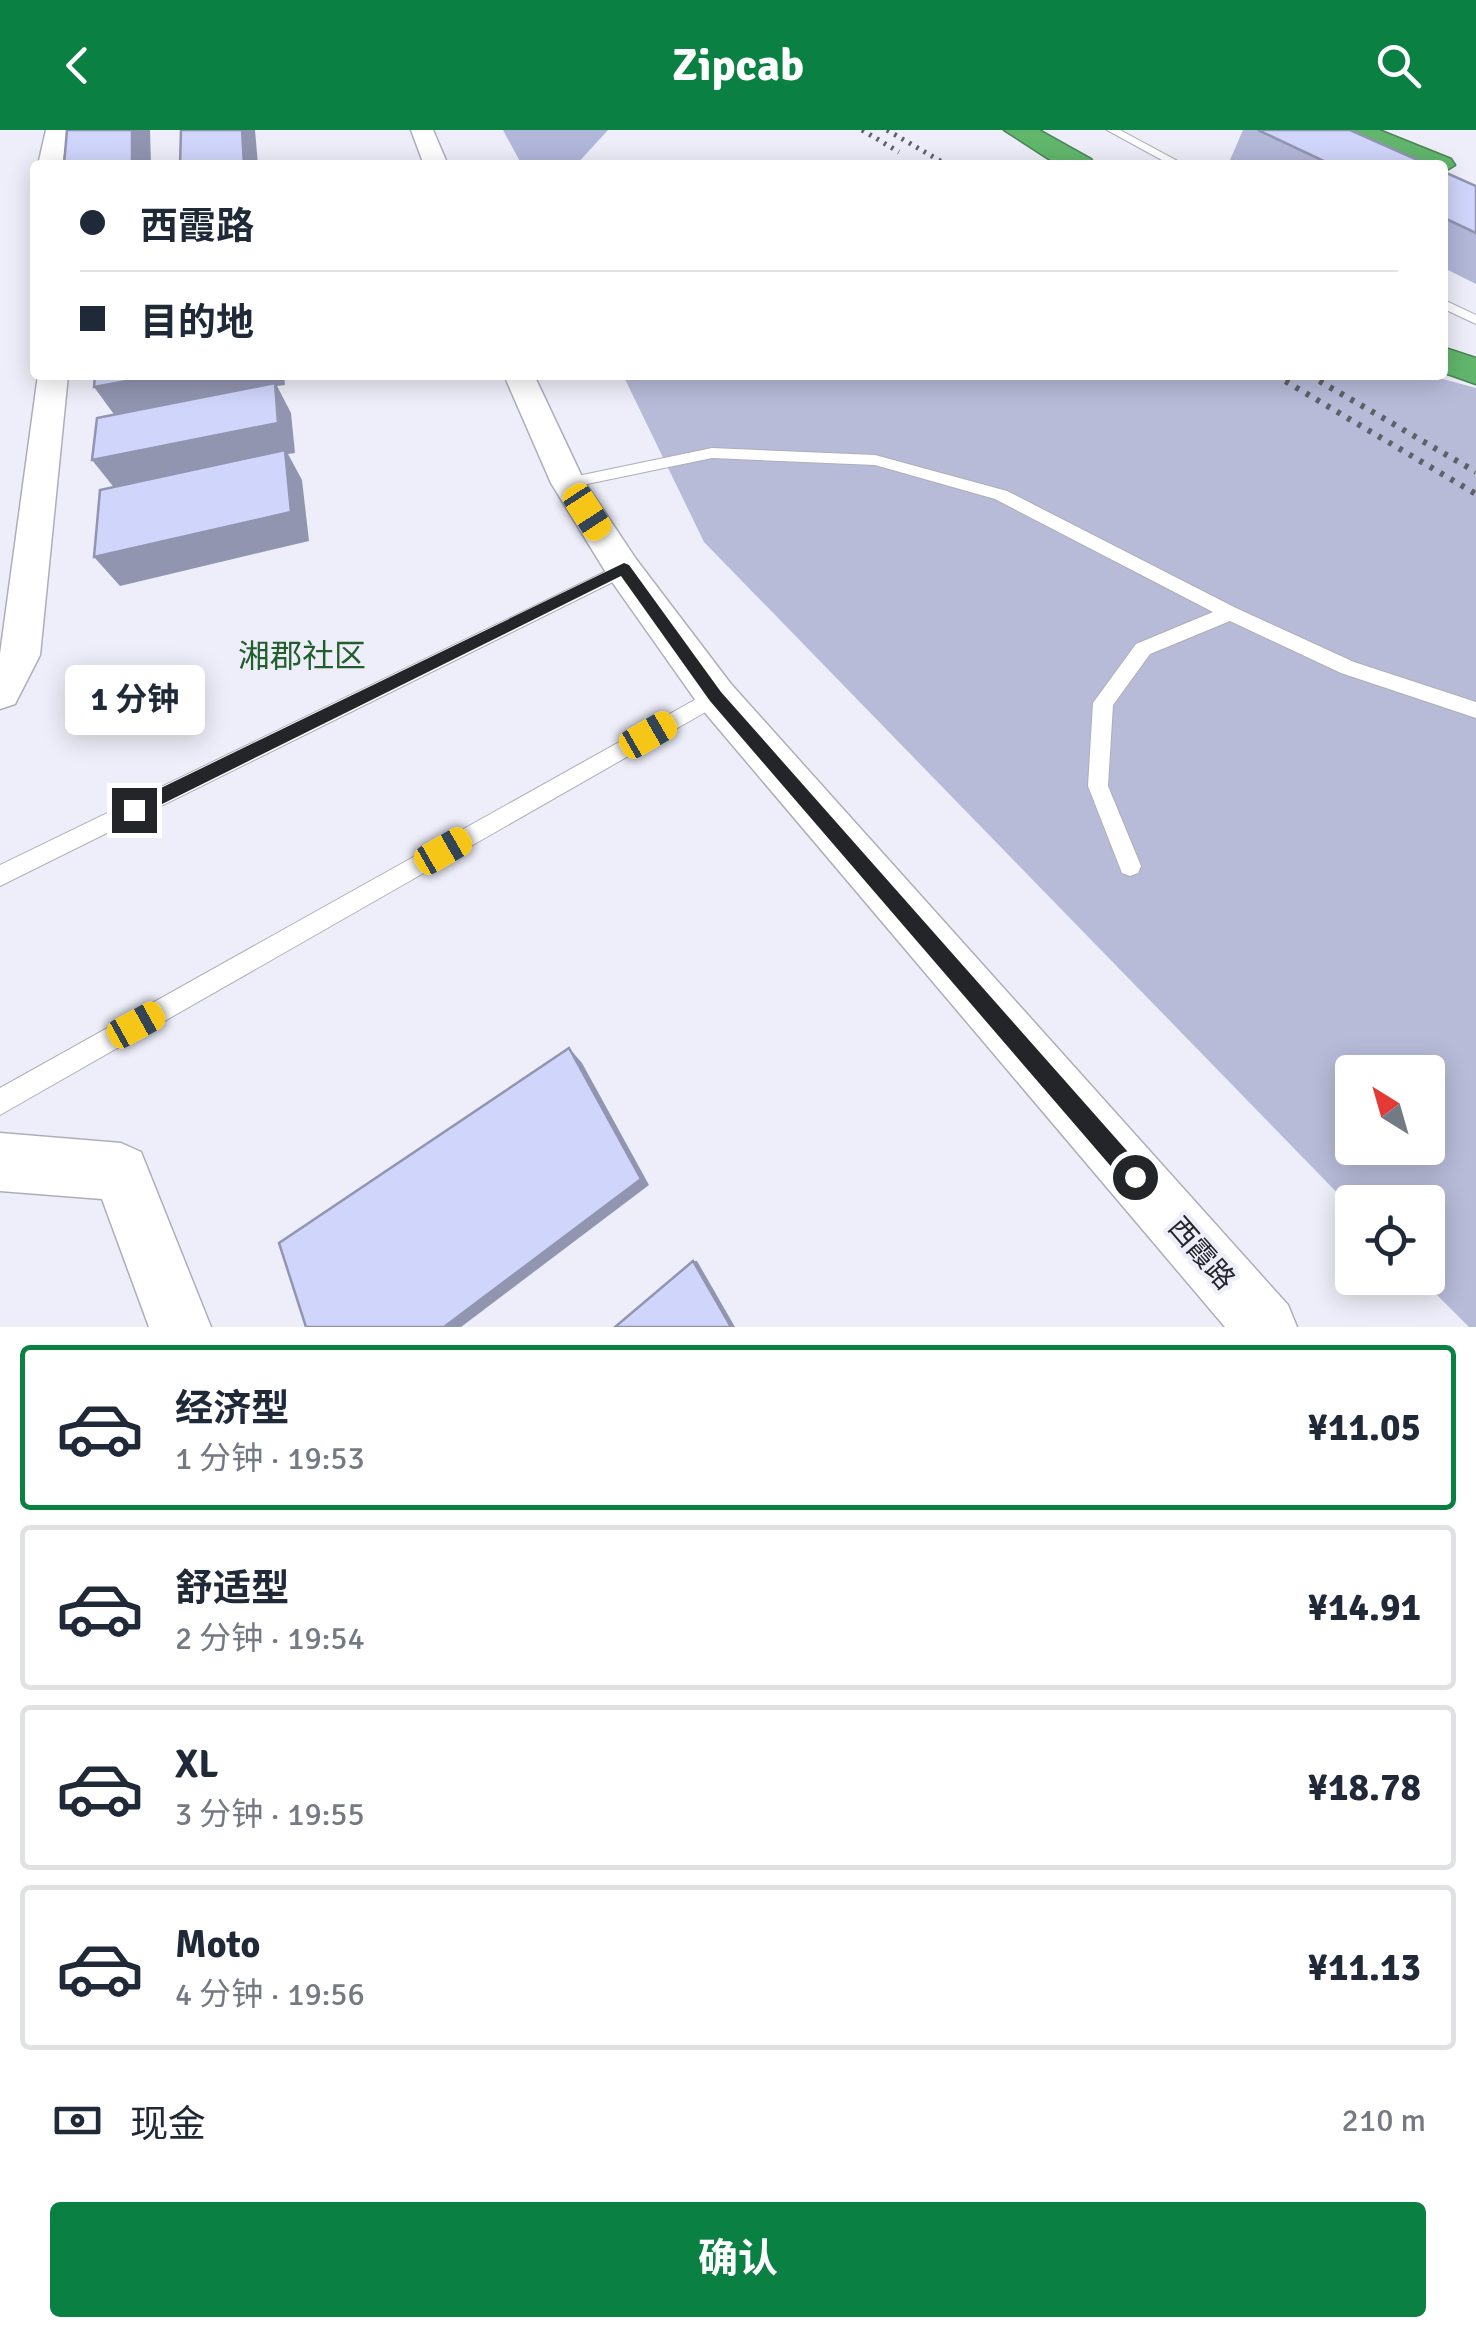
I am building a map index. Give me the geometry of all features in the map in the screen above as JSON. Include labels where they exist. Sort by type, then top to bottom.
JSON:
[{"type":"highway","points":[[1018,130],[1071,160]]},
{"type":"highway","points":[[1352,130],[1419,160]]},
{"type":"highway","points":[[1352,130],[1432,160]]},
{"type":"highway","points":[[1412,130],[1444,160]]},
{"type":"highway","points":[[1448,360],[1476,372]]},
{"type":"street","points":[[51,160],[57,130]]},
{"type":"street","points":[[422,130],[434,160]]},
{"type":"street","points":[[0,692],[20,655],[52,380]]},
{"type":"street","name":"西霞路","points":[[520,380],[568,484],[716,696],[1266,1327]]},
{"type":"street","points":[[0,1162],[122,1172],[180,1327]]},
{"type":"lane","points":[[1112,130],[1169,160]]},
{"type":"lane","points":[[1448,306],[1476,320]]},
{"type":"lane","points":[[568,484],[712,453],[875,460],[1000,496],[1348,668],[1476,710]]},
{"type":"lane","points":[[0,876],[624,568]]},
{"type":"lane","points":[[1130,866],[1098,786],[1103,703],[1144,649],[1230,613]]},
{"type":"lane","points":[[0,1102],[716,696]]},
{"type":"shaded area","points":[[503,130],[608,130],[581,160],[519,160]]},
{"type":"shaded area","points":[[625,380],[1446,380],[1476,388],[1476,1327],[1469,1327],[1437,1295],[1445,1295],[1445,1185],[1335,1185],[1335,1191],[704,542]]},
{"type":"building","points":[[67,130],[132,130],[132,160],[64,160]]},
{"type":"building","points":[[181,130],[242,130],[244,160],[180,160]]},
{"type":"building","points":[[1258,130],[1350,130],[1418,160],[1321,160]]},
{"type":"building","points":[[1448,174],[1476,186],[1476,233],[1448,220]]},
{"type":"building","points":[[95,380],[132,380],[94,387]]},
{"type":"building","points":[[275,383],[278,423],[92,460],[97,418]]},
{"type":"building","points":[[285,450],[291,512],[94,557],[100,490]]},
{"type":"building","points":[[569,1048],[641,1179],[444,1327],[306,1327],[279,1243]]},
{"type":"building","points":[[693,1261],[731,1327],[615,1327]]},
{"type":"railway","points":[[862,130],[899,152]]},
{"type":"railway","points":[[887,130],[938,160]]},
{"type":"railway","points":[[1283,380],[1476,494]]},
{"type":"railway","points":[[1318,380],[1476,472]]},
{"type":"district","name":"湘郡社区","points":[[302,656]]},
{"type":"route","points":[[134,810],[624,568],[716,696],[1135,1177]]}]
